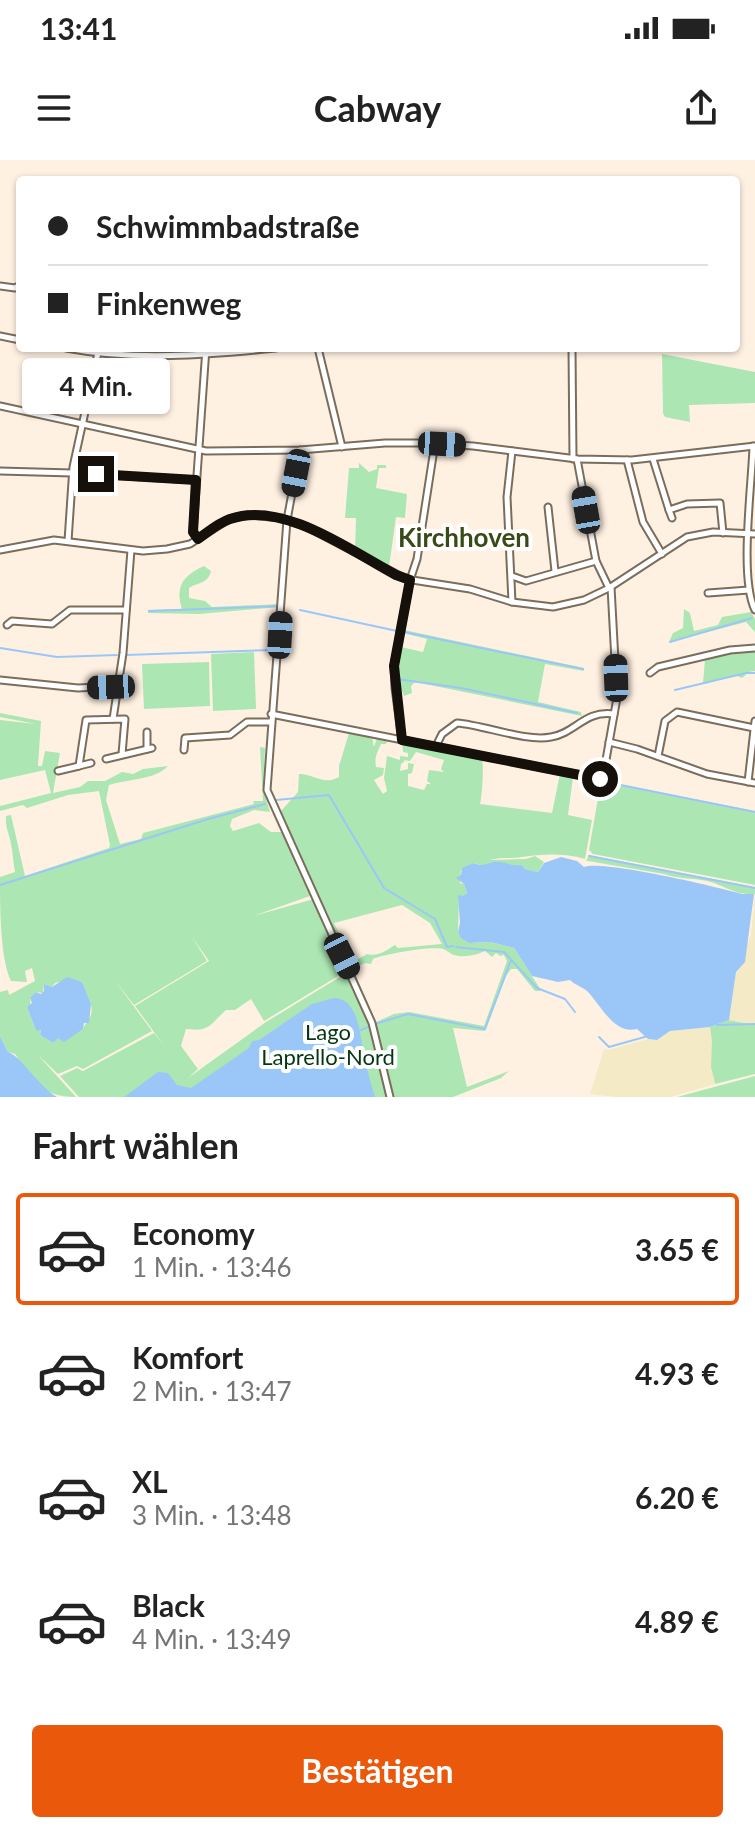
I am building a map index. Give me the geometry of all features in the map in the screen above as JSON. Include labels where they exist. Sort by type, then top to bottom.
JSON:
[{"type":"street","points":[[68,541],[72,473],[98,352]]},
{"type":"street","points":[[198,539],[193,532],[206,352]]},
{"type":"street","points":[[319,352],[342,447]]},
{"type":"street","points":[[271,714],[598,780],[604,775],[617,698],[610,587],[596,561],[575,459],[572,352]]},
{"type":"street","points":[[0,406],[197,450],[300,450],[385,443],[435,443],[575,459],[627,460],[754,446],[749,590],[755,610]]},
{"type":"street","points":[[402,740],[394,666],[410,580],[420,545],[435,443]]},
{"type":"street","points":[[300,450],[287,520],[279,658],[266,776],[270,802],[276,809],[372,1023],[390,1097]]},
{"type":"street","points":[[512,451],[507,497],[512,602]]},
{"type":"street","points":[[653,459],[672,518]]},
{"type":"street","points":[[627,460],[643,522],[662,554]]},
{"type":"street","points":[[0,471],[196,480]]},
{"type":"street","points":[[669,510],[687,504],[720,503],[723,533]]},
{"type":"street","points":[[548,507],[555,571]]},
{"type":"street","points":[[0,550],[42,541],[131,549],[181,547],[217,526],[239,517],[256,516],[287,520],[307,527],[410,580],[470,589],[512,602],[561,606],[610,587],[693,535],[752,534]]},
{"type":"street","points":[[113,719],[123,653],[131,549]]},
{"type":"street","points":[[512,576],[526,581],[596,561]]},
{"type":"street","points":[[708,593],[749,590]]},
{"type":"street","points":[[3,625],[12,621],[52,624],[70,610],[126,610]]},
{"type":"street","points":[[650,673],[658,667],[687,660],[755,648]]},
{"type":"street","points":[[0,680],[78,688],[117,685]]},
{"type":"street","points":[[658,756],[665,721],[677,712],[754,728]]},
{"type":"street","points":[[436,746],[442,734],[457,723],[545,738],[563,733],[589,716],[614,714]]},
{"type":"street","points":[[79,766],[86,720],[125,719],[122,754]]},
{"type":"street","points":[[609,742],[707,774],[752,783],[755,721]]},
{"type":"street","points":[[184,750],[185,738],[230,735],[247,722],[271,722]]},
{"type":"street","points":[[106,759],[150,748],[147,732]]},
{"type":"street","points":[[58,771],[91,763]]},
{"type":"green space","points":[[662,354],[755,372],[755,403],[689,405],[690,422],[665,417]]},
{"type":"green space","points":[[359,463],[369,472],[377,469],[377,465],[386,465],[386,468],[379,468],[376,488],[407,494],[405,518],[396,517],[389,567],[355,549],[356,518],[345,518],[349,468],[359,468]]},
{"type":"green space","points":[[204,566],[211,571],[210,575],[205,581],[189,588],[189,598],[205,601],[212,607],[281,604],[280,607],[199,614],[148,613],[148,610],[182,609],[179,594],[182,583]]},
{"type":"green space","points":[[684,609],[690,613],[694,631],[718,625],[722,617],[751,612],[755,619],[755,632],[746,622],[669,642],[673,633],[683,628]]},
{"type":"green space","points":[[404,630],[584,668],[584,671],[545,664],[538,702],[581,712],[582,716],[415,682],[411,686],[412,693],[404,696],[395,673],[401,647],[423,652],[427,639],[403,633]]},
{"type":"green space","points":[[755,651],[755,671],[742,678],[737,676],[703,683],[705,659]]},
{"type":"green space","points":[[254,652],[256,709],[213,711],[211,654]]},
{"type":"green space","points":[[209,662],[210,706],[144,709],[142,664]]},
{"type":"green space","points":[[0,713],[41,721],[38,766],[42,766],[45,751],[60,753],[53,793],[80,787],[88,781],[105,781],[122,772],[133,774],[143,769],[168,766],[149,777],[109,785],[106,800],[120,844],[141,839],[143,833],[254,804],[253,801],[263,801],[260,747],[265,748],[263,788],[270,812],[254,810],[232,819],[230,826],[233,831],[259,823],[271,832],[283,832],[311,894],[294,862],[310,896],[253,916],[314,899],[348,970],[264,1021],[251,999],[235,1010],[226,1010],[205,1028],[186,1029],[181,1046],[198,1069],[188,1078],[266,1022],[343,975],[352,973],[353,969],[376,1022],[394,1014],[409,1012],[484,1026],[507,961],[504,955],[496,953],[492,957],[485,951],[462,956],[443,949],[428,949],[379,957],[373,959],[371,964],[365,963],[351,969],[281,823],[281,811],[298,792],[299,774],[324,780],[339,777],[339,766],[349,733],[372,737],[374,747],[377,738],[387,741],[381,744],[376,760],[376,767],[384,768],[383,775],[374,780],[383,794],[387,791],[384,778],[387,756],[400,760],[400,756],[408,757],[408,753],[403,752],[402,741],[482,759],[480,804],[552,813],[560,774],[573,777],[568,815],[592,820],[585,859],[535,856],[544,862],[538,872],[525,869],[522,865],[513,867],[491,862],[484,866],[474,863],[461,870],[460,883],[464,884],[467,893],[459,896],[458,933],[474,943],[490,942],[514,948],[540,991],[535,991],[517,969],[511,969],[485,1031],[453,1028],[467,1087],[509,1071],[501,1078],[453,1097],[79,1097],[60,1076],[77,1068],[83,1071],[154,1033],[165,1047],[135,1006],[209,961],[192,937],[207,961],[134,1005],[115,981],[152,1031],[83,1069],[77,1066],[58,1074],[38,1055],[76,1097],[54,1094],[39,1085],[15,1054],[8,1052],[0,1036],[0,992],[8,990],[9,995],[35,981],[32,968],[25,971],[27,982],[11,981],[7,971],[1,931],[0,877],[15,872],[6,816],[11,815],[25,876],[109,848],[110,845],[99,791],[68,795],[27,808],[23,805],[0,811],[0,806],[51,793],[45,770],[0,780],[0,720],[36,724],[0,717]],"holes":[[[416,752],[444,760],[441,769],[444,772],[429,770],[427,781],[431,784],[427,784],[424,790],[408,786],[408,774],[412,773],[414,764],[408,763],[408,769],[400,771],[403,760],[410,761]],[[534,856],[526,859],[490,860]],[[402,905],[430,923],[442,944],[398,948],[395,945],[353,962],[334,923]],[[71,979],[82,982],[91,1004],[91,1013],[83,1029],[67,1038],[57,1038],[53,1043],[40,1035],[41,1029],[35,1028],[27,1007],[31,1006],[30,999],[36,992],[43,993],[44,984],[52,987],[55,983]]]},
{"type":"green space","points":[[601,781],[755,811],[755,885],[593,854],[589,850]]},
{"type":"green space","points":[[589,855],[755,887],[755,894],[736,892],[707,881],[586,861]]},
{"type":"green space","points":[[729,1020],[755,1025],[755,1074],[715,1084],[711,1068],[710,1027]]},
{"type":"green space","points":[[755,1076],[755,1097],[677,1097]]},
{"type":"sand","points":[[755,894],[755,1025],[729,1020],[736,972],[751,935]]},
{"type":"sand","points":[[710,1027],[711,1068],[715,1084],[670,1097],[590,1094],[604,1049],[648,1039],[657,1040],[670,1031]]},
{"type":"water","points":[[561,857],[577,861],[584,867],[613,867],[754,894],[745,962],[736,972],[729,1020],[710,1027],[670,1031],[657,1040],[648,1039],[637,1029],[621,1028],[587,991],[570,980],[558,982],[532,976],[514,948],[490,942],[469,943],[461,938],[458,932],[458,895],[467,893],[464,884],[456,878],[461,875],[462,868],[474,863],[497,862],[522,865],[525,869],[538,872],[544,863]]},
{"type":"water","points":[[67,977],[82,982],[91,1004],[89,1023],[84,1023],[83,1029],[64,1042],[58,1038],[53,1043],[40,1035],[41,1030],[37,1031],[27,1007],[36,992],[41,994],[44,991],[44,984],[52,987]]},
{"type":"water","name":"Lago Laprello-Nord","points":[[334,998],[350,1005],[358,1022],[375,1097],[124,1097],[158,1072],[168,1073],[177,1085],[191,1088],[249,1048],[252,1041],[259,1040],[312,1004]]},
{"type":"water","points":[[0,1036],[8,1052],[57,1097],[0,1097]]},
{"type":"waterway","points":[[149,611],[279,606]]},
{"type":"waterway","points":[[300,610],[397,631]]},
{"type":"waterway","points":[[670,642],[752,618]]},
{"type":"waterway","points":[[404,632],[583,669]]},
{"type":"waterway","points":[[0,648],[57,657],[117,655]]},
{"type":"waterway","points":[[126,655],[272,650]]},
{"type":"waterway","points":[[675,690],[755,673]]},
{"type":"waterway","points":[[397,679],[461,688],[577,713]]},
{"type":"waterway","points":[[601,781],[755,812]]},
{"type":"waterway","points":[[276,800],[329,795],[384,888],[435,919],[447,947],[453,946]]},
{"type":"waterway","points":[[0,885],[265,804]]},
{"type":"waterway","points":[[589,856],[755,888]]},
{"type":"waterway","points":[[456,947],[504,952],[537,988],[565,999],[575,1012]]},
{"type":"waterway","points":[[375,1024],[408,1014],[485,1029],[511,960]]},
{"type":"waterway","points":[[717,1025],[755,1024]]},
{"type":"waterway","points":[[361,1030],[370,1026]]},
{"type":"waterway","points":[[599,1037],[609,1047],[648,1036]]},
{"type":"district","name":"Kirchhoven","points":[[464,538]]},
{"type":"route","points":[[96,474],[196,480],[193,532],[198,539],[229,519],[247,515],[282,518],[295,521],[410,580],[394,666],[402,740],[600,779]]}]
